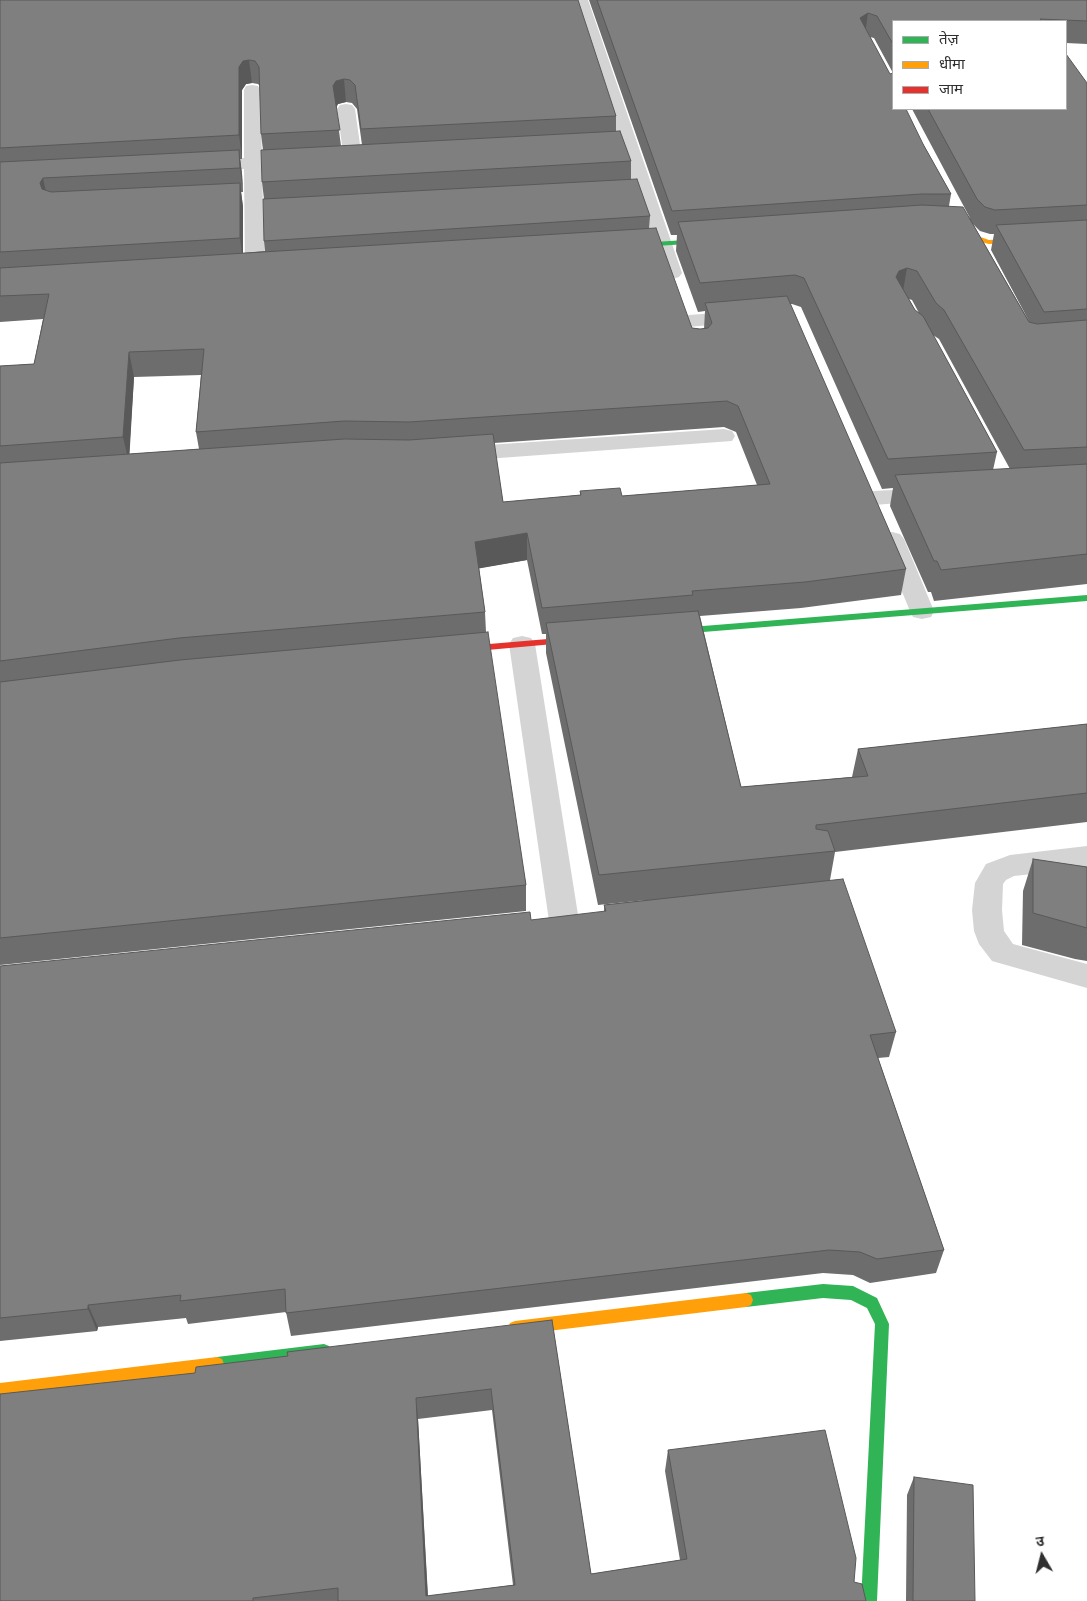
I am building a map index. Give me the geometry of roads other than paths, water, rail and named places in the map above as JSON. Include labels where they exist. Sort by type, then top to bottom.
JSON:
[{"type":"street","points":[[580,0],[676,287]]},
{"type":"street","points":[[252,90],[255,270]]},
{"type":"street","points":[[346,108],[353,159]]},
{"type":"street","points":[[609,147],[629,146]]},
{"type":"street","points":[[335,160],[373,158]]},
{"type":"street","points":[[188,167],[317,160]]},
{"type":"street","points":[[625,192],[645,191]]},
{"type":"street","points":[[234,200],[254,206],[322,210]]},
{"type":"street","points":[[954,211],[985,262]]},
{"type":"street","points":[[941,226],[968,233],[989,242],[1087,236]]},
{"type":"street","points":[[613,247],[728,239]]},
{"type":"street","points":[[689,321],[764,315]]},
{"type":"street","points":[[440,455],[724,436]]},
{"type":"street","points":[[922,611],[870,489],[951,494]]},
{"type":"street","points":[[659,633],[1087,598]]},
{"type":"street","points":[[438,651],[590,639]]},
{"type":"street","points":[[522,644],[578,920],[535,924]]},
{"type":"street","points":[[1087,857],[1010,866],[996,872],[990,883],[987,910],[989,931],[994,944],[1003,953],[1087,976]]},
{"type":"street","points":[[506,1329],[823,1291],[854,1292],[872,1303],[882,1324],[869,1601]]},
{"type":"street","points":[[0,1390],[337,1350]]}]
